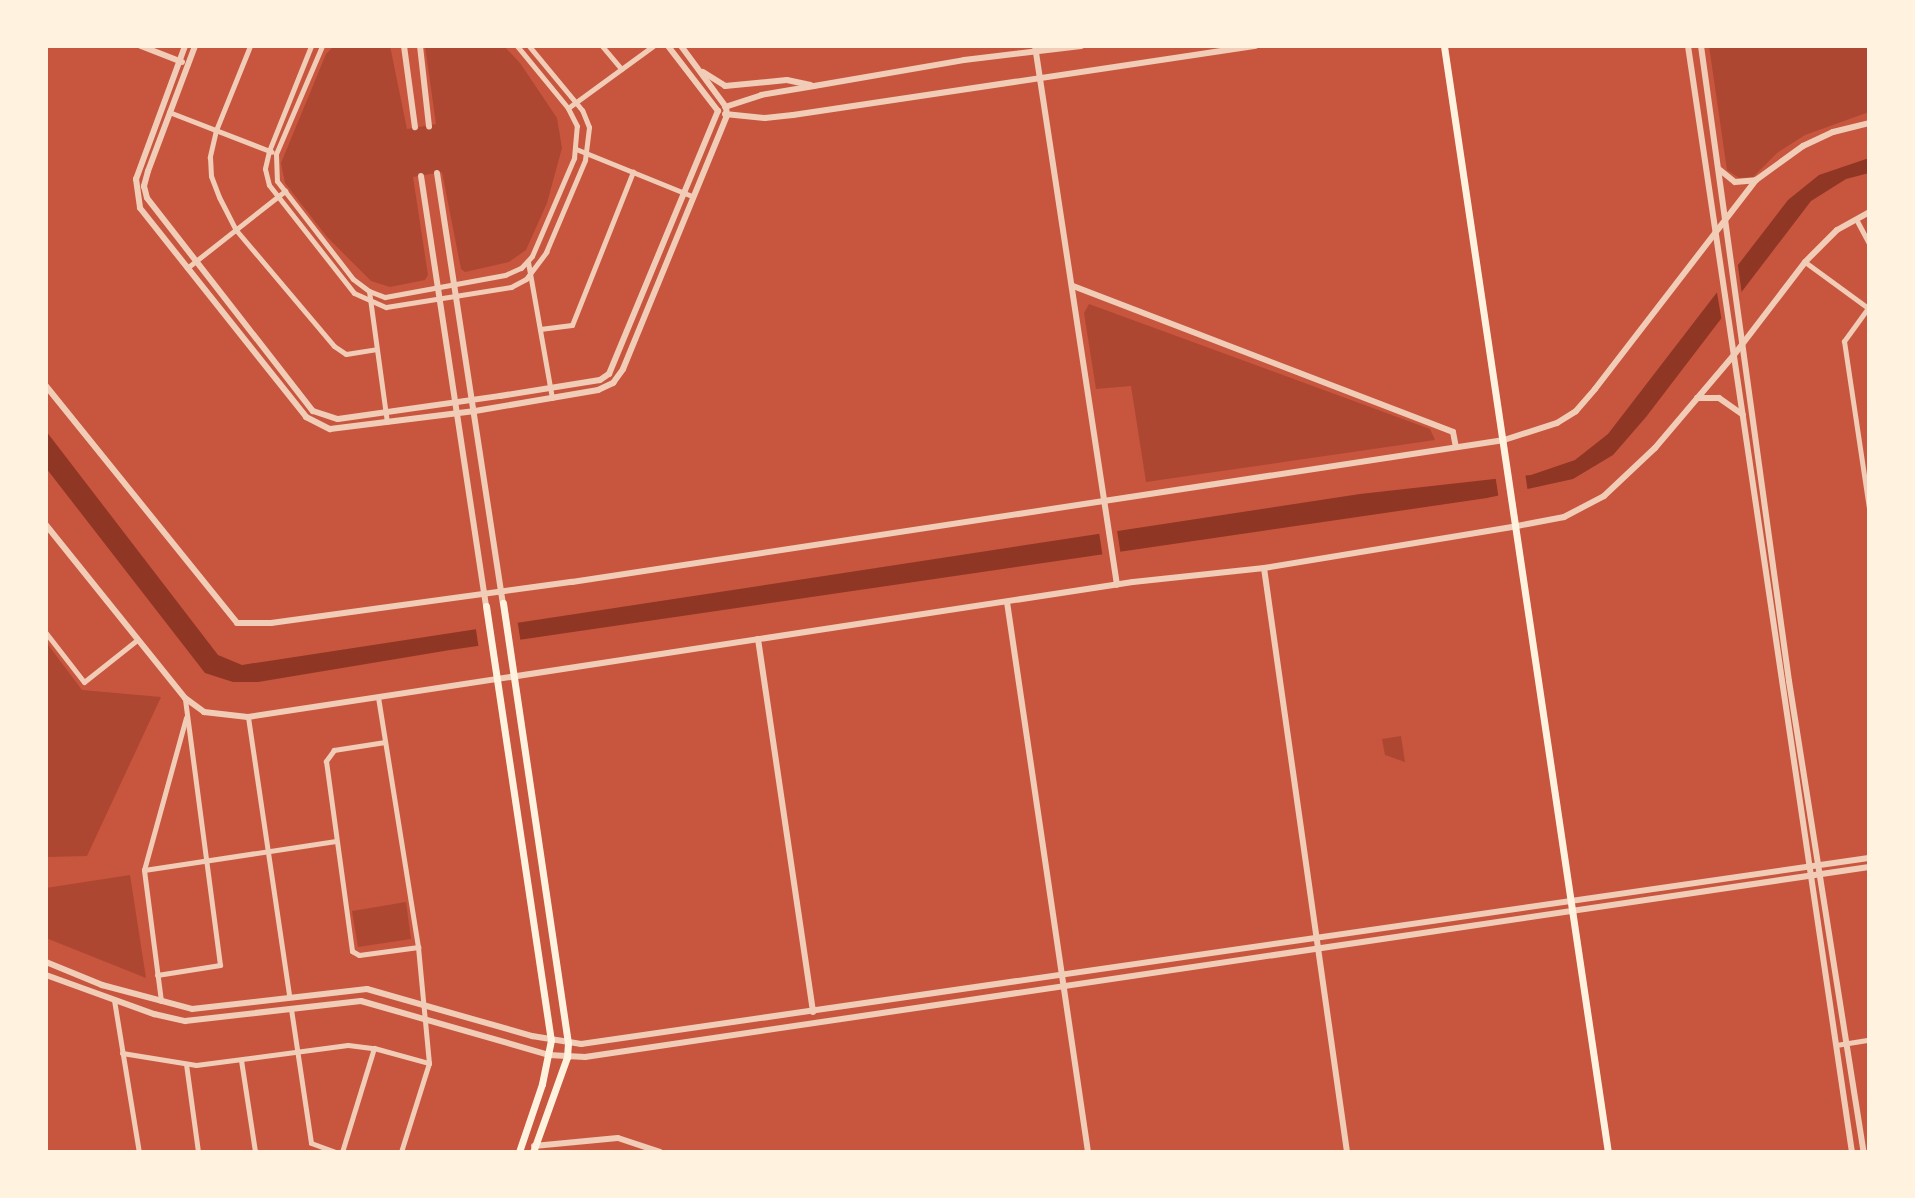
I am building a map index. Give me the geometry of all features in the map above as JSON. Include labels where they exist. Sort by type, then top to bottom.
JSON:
[{"type":"main road","points":[[1444,46],[1608,1152]]},
{"type":"main road","points":[[503,603],[568,1043],[567,1057],[534,1149]]},
{"type":"main road","points":[[486,606],[551,1040],[519,1152]]},
{"type":"street","points":[[141,46],[187,64]]},
{"type":"street","points":[[173,46],[193,50],[144,186],[154,210],[313,411],[338,419],[600,380],[615,366],[718,111]]},
{"type":"street","points":[[250,46],[216,130],[210,157],[211,176],[236,230],[334,346],[346,354],[377,349]]},
{"type":"street","points":[[311,46],[269,151],[265,169],[276,198],[354,293],[386,307],[511,287],[530,274],[546,252],[587,153],[589,127],[576,103],[529,46]]},
{"type":"street","points":[[322,46],[276,154],[277,181],[353,279],[369,291],[385,297],[505,275],[527,261],[576,149],[577,126],[568,108],[517,46]]},
{"type":"street","points":[[404,46],[415,127]]},
{"type":"street","points":[[420,46],[429,126]]},
{"type":"street","points":[[602,46],[621,69]]},
{"type":"street","points":[[568,108],[653,46]]},
{"type":"street","points":[[668,46],[718,111]]},
{"type":"street","points":[[681,46],[727,111]]},
{"type":"street","points":[[184,48],[136,179],[135,193],[140,208],[306,417],[330,429],[458,414],[598,390],[613,383],[623,369],[727,111],[761,95],[964,60],[1081,46]]},
{"type":"street","points":[[718,111],[765,118],[793,115],[1256,46]]},
{"type":"street","points":[[1688,46],[1852,1152]]},
{"type":"street","points":[[1701,46],[1723,223],[1741,327],[1789,681],[1864,1152]]},
{"type":"street","points":[[1036,49],[1117,585]]},
{"type":"street","points":[[695,65],[725,86],[787,80],[814,86]]},
{"type":"street","points":[[163,109],[276,154]]},
{"type":"street","points":[[46,386],[237,623],[271,623],[502,592],[1504,440],[1557,423],[1576,411],[1756,180],[1803,146],[1833,132],[1869,123]]},
{"type":"street","points":[[576,149],[692,196]]},
{"type":"street","points":[[1718,166],[1728,179],[1741,183],[1756,180]]},
{"type":"street","points":[[540,329],[572,325],[633,172]]},
{"type":"street","points":[[437,173],[503,603]]},
{"type":"street","points":[[421,176],[486,606]]},
{"type":"street","points":[[187,268],[285,191]]},
{"type":"street","points":[[47,530],[185,698],[204,712],[248,717],[1117,585],[1264,568],[1517,526],[1564,517],[1604,496],[1655,448],[1734,355],[1805,262],[1837,230],[1869,212]]},
{"type":"street","points":[[1855,218],[1869,243]]},
{"type":"street","points":[[527,261],[552,398]]},
{"type":"street","points":[[1805,262],[1868,307],[1844,341],[1869,508]]},
{"type":"street","points":[[1073,286],[1453,432],[1456,447]]},
{"type":"street","points":[[369,291],[387,422]]},
{"type":"street","points":[[1697,398],[1719,398],[1743,415]]},
{"type":"street","points":[[1860,445],[1869,444]]},
{"type":"street","points":[[1264,568],[1347,1152]]},
{"type":"street","points":[[1007,602],[1088,1152]]},
{"type":"street","points":[[46,633],[84,682],[137,640]]},
{"type":"street","points":[[758,639],[815,1020]]},
{"type":"street","points":[[378,697],[418,947],[429,1063],[401,1152]]},
{"type":"street","points":[[157,975],[220,965],[185,698]]},
{"type":"street","points":[[161,1002],[144,870],[187,714]]},
{"type":"street","points":[[248,717],[289,996]]},
{"type":"street","points":[[385,742],[334,750],[326,761],[352,951],[359,955],[418,947]]},
{"type":"street","points":[[144,870],[336,841]]},
{"type":"street","points":[[46,962],[102,985],[192,1009],[225,1008],[289,996],[367,989],[551,1040],[581,1044],[1869,858]]},
{"type":"street","points":[[46,975],[185,1021],[361,1001],[549,1055],[567,1057],[1869,867]]},
{"type":"street","points":[[114,1000],[139,1152]]},
{"type":"street","points":[[291,1008],[311,1143],[339,1152],[374,1048]]},
{"type":"street","points":[[1836,1045],[1869,1040]]},
{"type":"street","points":[[122,1053],[186,1064],[241,1060],[348,1045],[374,1048],[429,1063]]},
{"type":"street","points":[[241,1060],[255,1152]]},
{"type":"street","points":[[186,1064],[198,1152]]},
{"type":"street","points":[[534,1149],[618,1138],[660,1152]]},
{"type":"shaded area","points":[[334,46],[390,46],[407,129],[436,124],[425,46],[504,46],[520,63],[557,118],[562,148],[547,203],[526,250],[509,262],[465,272],[461,269],[442,172],[413,177],[428,275],[425,280],[390,287],[371,281],[327,237],[285,183],[281,163],[326,54]]},
{"type":"shaded area","points":[[1709,46],[1869,46],[1869,112],[1805,135],[1777,153],[1753,177],[1739,178],[1727,170]]},
{"type":"shaded area","points":[[1869,158],[1869,173],[1846,179],[1811,201],[1646,417],[1613,455],[1573,479],[1487,498],[450,650],[258,682],[233,682],[205,673],[46,468],[46,431],[218,655],[242,665],[1360,494],[1531,475],[1575,460],[1608,434],[1788,200],[1819,175]]},
{"type":"shaded area","points":[[1089,304],[1430,429],[1435,440],[1146,482],[1131,386],[1096,389],[1084,313]]},
{"type":"shaded area","points":[[46,642],[82,690],[161,697],[87,856],[46,857]]},
{"type":"shaded area","points":[[1401,736],[1405,762],[1385,755],[1382,739]]},
{"type":"shaded area","points":[[130,875],[146,978],[46,938],[46,888]]},
{"type":"shaded area","points":[[406,902],[411,939],[358,947],[352,911]]},
{"type":"pier","points":[[1737,259],[1742,295],[1722,322],[1716,287]]},
{"type":"pier","points":[[1525,472],[1528,493],[1499,500],[1495,474]]},
{"type":"pier","points":[[1117,530],[1121,556],[1103,559],[1099,532]]},
{"type":"pier","points":[[517,618],[521,644],[479,650],[475,623]]}]
